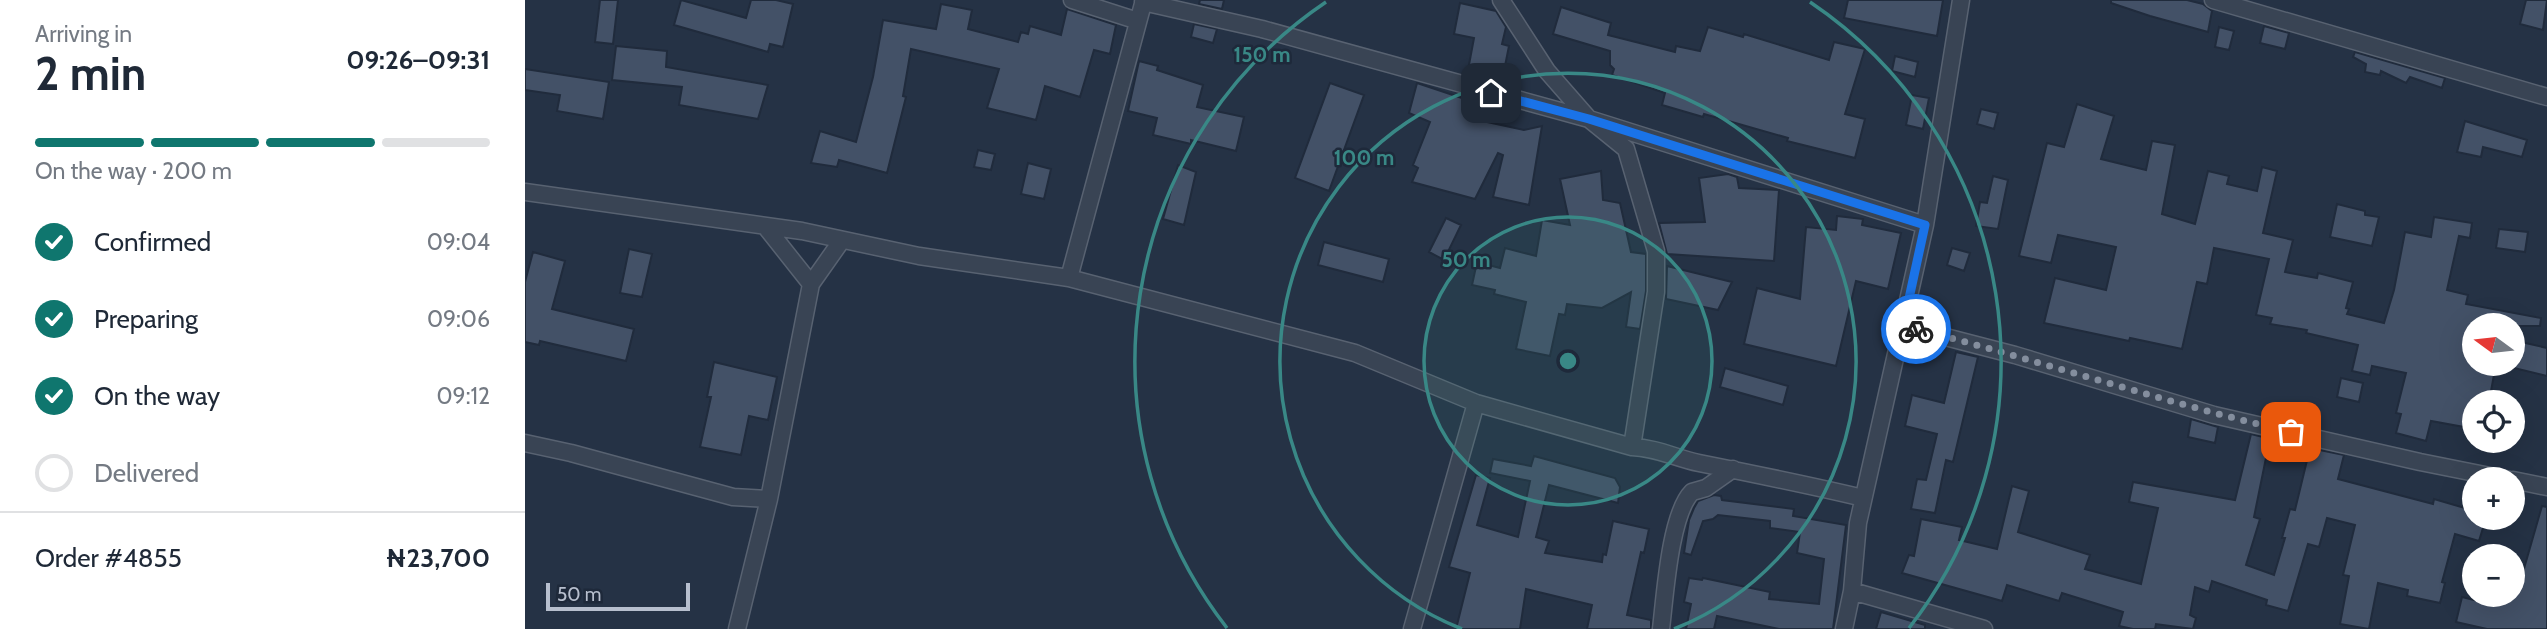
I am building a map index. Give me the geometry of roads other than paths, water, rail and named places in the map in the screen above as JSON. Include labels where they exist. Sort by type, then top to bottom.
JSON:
[{"type":"street","points":[[1072,0],[1138,21]]},
{"type":"street","points":[[1501,0],[1548,71],[1589,119],[1626,149],[1656,251],[1656,292],[1632,447]]},
{"type":"street","points":[[1844,629],[1852,591],[1863,498],[1925,225],[1961,0]]},
{"type":"street","points":[[2214,0],[2547,97]]},
{"type":"street","points":[[1069,278],[1144,1],[1262,29],[1589,119],[1925,225]]},
{"type":"street","points":[[525,192],[765,226],[919,256],[1069,278],[1355,353],[1476,403],[1632,447],[1652,448],[1696,463],[1733,468],[1863,498]]},
{"type":"street","points":[[765,226],[811,284]]},
{"type":"street","points":[[737,629],[769,499],[811,284],[842,240]]},
{"type":"street","points":[[1903,326],[2015,355],[2214,415],[2462,470]]},
{"type":"street","points":[[1412,629],[1476,403]]},
{"type":"street","points":[[525,443],[733,497],[769,499]]},
{"type":"street","points":[[1661,629],[1672,549],[1682,507],[1692,492],[1706,488],[1733,468]]},
{"type":"street","points":[[2525,483],[2547,487]]},
{"type":"street","points":[[1852,591],[1984,629]]}]
